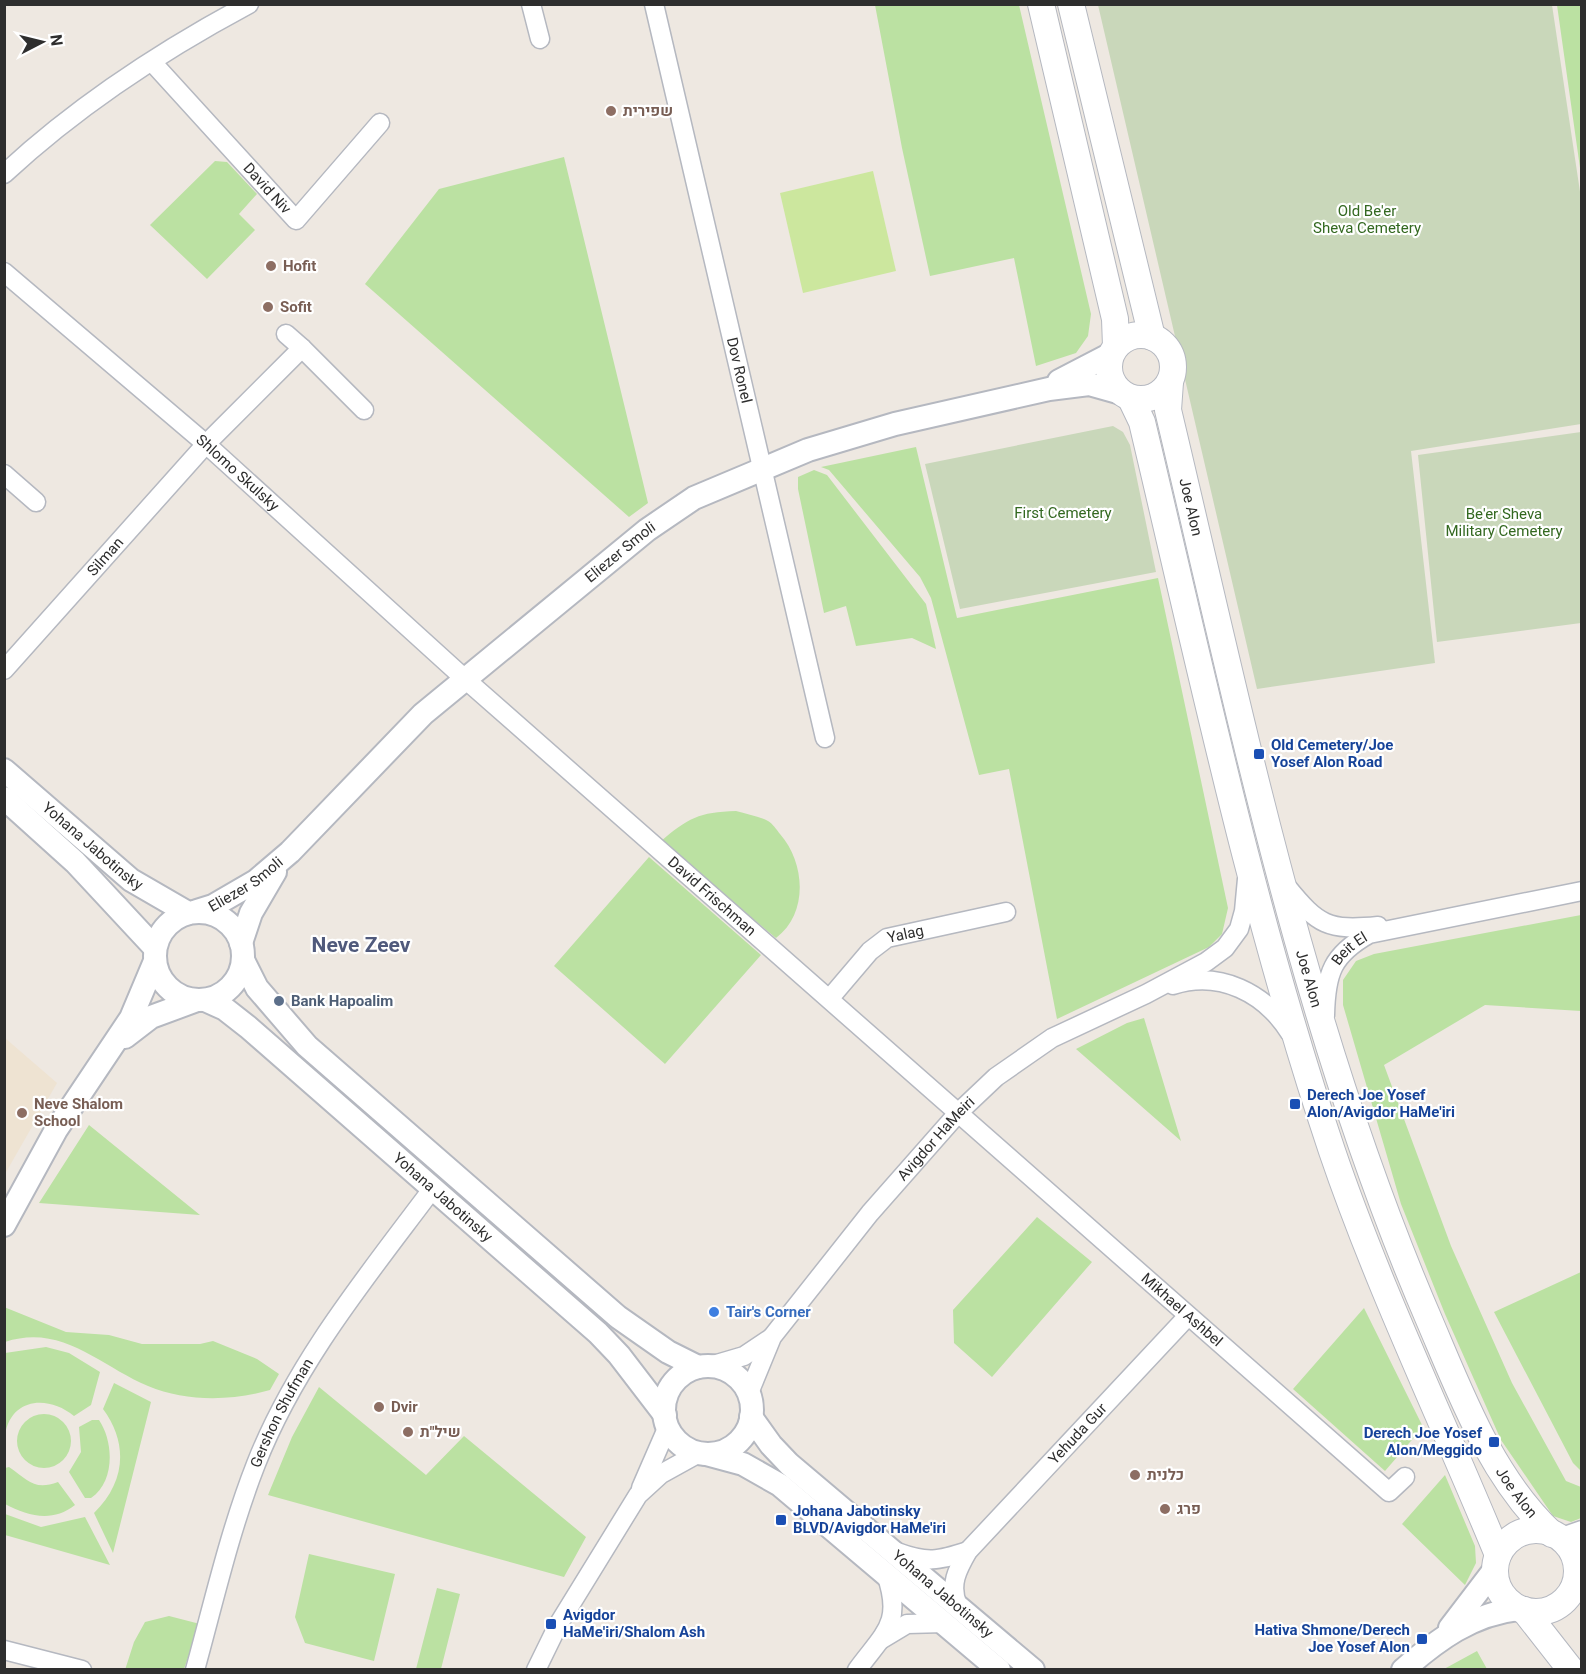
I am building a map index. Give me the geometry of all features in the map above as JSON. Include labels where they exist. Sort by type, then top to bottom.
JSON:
[{"type":"main road","points":[[1041,4],[1115,319],[1114,350],[1109,375],[1126,396],[1140,400],[1157,396],[1170,382],[1173,372],[1168,350],[1152,337],[1133,336],[1114,350]]},
{"type":"main road","points":[[1071,4],[1152,337]]},
{"type":"main road","name":"Joe Alon","points":[[1170,382],[1168,410],[1282,880],[1324,1031],[1383,1209],[1450,1370],[1486,1444],[1514,1493],[1531,1514],[1564,1534]]},
{"type":"main road","name":"Joe Alon","points":[[1126,396],[1142,422],[1248,865],[1299,1047],[1356,1219],[1496,1562]]},
{"type":"main road","points":[[1521,1609],[1536,1612],[1555,1607],[1569,1594],[1578,1580],[1572,1553],[1564,1534],[1527,1531],[1505,1544],[1496,1562],[1501,1593],[1521,1609],[1571,1670]]},
{"type":"street","points":[[4,174],[60,127],[152,62],[249,4]]},
{"type":"street","points":[[531,4],[540,39]]},
{"type":"street","name":"Dov Ronel","points":[[654,4],[825,738]]},
{"type":"street","name":"David Niv","points":[[152,62],[296,220],[380,123]]},
{"type":"street","name":"Shlomo Skulsky","points":[[4,272],[207,444],[465,679]]},
{"type":"street","points":[[286,334],[364,410]]},
{"type":"street","name":"Silman","points":[[4,670],[207,444],[302,348]]},
{"type":"street","name":"Eliezer Smoli","points":[[1033,393],[1087,369],[1114,350]]},
{"type":"street","name":"Eliezer Smoli","points":[[193,912],[213,906],[256,882],[290,852],[423,714],[652,526],[694,498],[763,467],[840,439],[1033,393],[1089,384],[1126,396]]},
{"type":"street","points":[[4,474],[36,502]]},
{"type":"street","name":"David Frischman","points":[[465,679],[959,1112]]},
{"type":"street","name":"Yohana Jabotinsky","points":[[4,770],[131,880],[174,907],[193,912]]},
{"type":"street","name":"Yohana Jabotinsky","points":[[4,798],[75,862],[155,955]]},
{"type":"street","name":"Eliezer Smoli","points":[[242,951],[261,894],[290,852]]},
{"type":"street","name":"Avigdor HaMeiri","points":[[749,1393],[772,1337],[870,1213],[959,1112],[996,1077],[1052,1038],[1206,962],[1225,948],[1239,929],[1244,911],[1248,865]]},
{"type":"street","name":"Beit El","points":[[1282,880],[1313,917],[1328,925],[1350,929],[1434,920]]},
{"type":"street","name":"Beit El","points":[[1324,1031],[1326,990],[1340,954],[1369,934],[1581,891]]},
{"type":"street","points":[[4,1225],[56,1130],[112,1051],[131,1018],[166,926],[193,912],[209,912],[229,923],[242,951],[239,974],[231,987],[219,995],[151,1017],[132,1030],[112,1051]]},
{"type":"street","name":"Yalag","points":[[830,998],[870,951],[886,938],[1006,912]]},
{"type":"street","name":"Yohana Jabotinsky","points":[[242,951],[257,988],[307,1046],[618,1317],[668,1352],[704,1366]]},
{"type":"street","points":[[155,955],[165,984],[184,998],[201,1000]]},
{"type":"street","name":"Avigdor HaMeiri","points":[[1146,993],[1179,983],[1205,980],[1239,986],[1263,1000],[1283,1022],[1299,1047]]},
{"type":"street","name":"Yohana Jabotinsky","points":[[201,1000],[225,1009],[248,1027],[598,1333],[666,1421]]},
{"type":"street","name":"Mikhael Ashbel","points":[[959,1112],[1389,1492],[1405,1477]]},
{"type":"street","name":"Gershon Shufman","points":[[195,1670],[238,1516],[256,1463],[282,1409],[311,1357],[352,1296],[433,1188]]},
{"type":"street","name":"Yehuda Gur","points":[[952,1615],[954,1581],[968,1551],[1188,1316]]},
{"type":"street","name":"Avigdor HaMeiri","points":[[704,1366],[744,1356],[772,1337]]},
{"type":"street","points":[[536,1670],[558,1625],[638,1495],[666,1421],[665,1402],[676,1380],[704,1366],[733,1374],[749,1393],[752,1418],[740,1440],[730,1448],[703,1453],[661,1474],[638,1495]]},
{"type":"street","name":"Yohana Jabotinsky","points":[[752,1418],[771,1445],[789,1464],[894,1551],[999,1670]]},
{"type":"street","points":[[666,1421],[680,1443],[703,1453]]},
{"type":"street","name":"Yohana Jabotinsky","points":[[703,1453],[743,1464],[767,1476],[886,1573],[1033,1670]]},
{"type":"street","points":[[894,1551],[915,1559],[935,1561],[968,1551]]},
{"type":"street","points":[[1439,1641],[1496,1562]]},
{"type":"street","points":[[857,1670],[893,1616],[893,1595],[886,1573]]},
{"type":"street","points":[[1403,1670],[1439,1641],[1481,1617],[1521,1609]]},
{"type":"street","points":[[876,1644],[890,1632],[907,1624],[952,1615]]},
{"type":"street","points":[[4,1650],[82,1670]]},
{"type":"shaded area","name":"Neve Shalom School","points":[[5,1038],[57,1083],[5,1174]]},
{"type":"green space","points":[[875,5],[1019,5],[1091,314],[1088,336],[1076,353],[1036,366],[1014,258],[930,276],[902,148]]},
{"type":"green space","name":"Old Be'er Sheva Cemetery","points":[[1098,5],[1552,5],[1582,205],[1581,424],[1411,451],[1435,663],[1257,689]]},
{"type":"green space","points":[[1557,5],[1581,5],[1581,175]]},
{"type":"green space","points":[[564,157],[648,503],[629,517],[365,284],[439,189]]},
{"type":"green space","points":[[215,161],[227,162],[257,194],[239,214],[255,230],[207,279],[150,225]]},
{"type":"green space","points":[[873,171],[896,271],[803,293],[780,193]]},
{"type":"green space","name":"First Cemetery","points":[[1113,426],[1123,432],[1130,445],[1156,572],[960,609],[925,464]]},
{"type":"green space","name":"Be'er Sheva Military Cemetery","points":[[1581,432],[1581,623],[1437,642],[1418,455]]},
{"type":"green space","points":[[916,447],[957,618],[1158,578],[1228,908],[1222,934],[1209,947],[1057,1019],[1009,769],[979,775],[931,598],[920,577],[829,470],[821,467]]},
{"type":"green space","points":[[814,470],[827,475],[926,604],[936,649],[912,638],[856,646],[846,606],[824,613],[798,489],[798,477]]},
{"type":"green space","points":[[736,811],[770,822],[789,846],[795,860],[800,888],[798,902],[794,916],[776,938],[660,842],[678,827],[695,818],[712,813]]},
{"type":"green space","points":[[649,857],[761,955],[665,1064],[554,966]]},
{"type":"green space","points":[[1581,915],[1581,1011],[1485,1005],[1384,1065],[1451,1246],[1512,1383],[1566,1481],[1581,1487],[1581,1518],[1571,1522],[1553,1516],[1501,1440],[1445,1314],[1401,1204],[1343,1005],[1343,980],[1356,961],[1374,954]]},
{"type":"green space","points":[[1144,1018],[1181,1141],[1076,1049],[1127,1023]]},
{"type":"green space","points":[[89,1125],[200,1215],[39,1203]]},
{"type":"green space","points":[[1037,1217],[1092,1262],[992,1377],[954,1343],[953,1310]]},
{"type":"green space","points":[[1581,1272],[1581,1471],[1573,1463],[1494,1312]]},
{"type":"green space","points":[[4,1307],[66,1332],[109,1335],[142,1344],[200,1344],[213,1341],[257,1359],[279,1374],[270,1390],[255,1394],[225,1398],[178,1395],[130,1378],[80,1349],[63,1342],[45,1338],[26,1338],[5,1342]]},
{"type":"green space","points":[[1364,1308],[1423,1427],[1385,1471],[1293,1389]]},
{"type":"green space","points":[[46,1347],[69,1353],[100,1372],[91,1405],[74,1416],[54,1405],[32,1403],[15,1413],[5,1435],[5,1353]]},
{"type":"green space","points":[[114,1383],[151,1402],[113,1553],[94,1513],[112,1489],[120,1463],[117,1436],[103,1409]]},
{"type":"green space","points":[[319,1387],[426,1475],[464,1436],[586,1537],[564,1577],[268,1495],[292,1437]]},
{"type":"green space","points":[[39,1414],[49,1414],[59,1418],[67,1426],[71,1441],[67,1456],[59,1464],[49,1468],[39,1468],[29,1464],[21,1456],[17,1446],[17,1436],[21,1426],[29,1418]]},
{"type":"green space","points":[[92,1420],[99,1420],[104,1429],[110,1461],[108,1472],[99,1491],[91,1498],[85,1498],[69,1472],[81,1452],[79,1427]]},
{"type":"green space","points":[[9,1467],[37,1485],[58,1482],[75,1505],[58,1514],[40,1516],[22,1512],[5,1504],[5,1468]]},
{"type":"green space","points":[[1445,1475],[1475,1546],[1476,1563],[1465,1585],[1402,1524]]},
{"type":"green space","points":[[5,1514],[41,1527],[85,1517],[110,1565],[5,1535]]},
{"type":"green space","points":[[309,1554],[395,1574],[374,1661],[305,1643],[295,1617]]},
{"type":"green space","points":[[437,1588],[460,1594],[441,1669],[416,1669]]},
{"type":"green space","points":[[169,1616],[200,1624],[184,1669],[125,1670],[134,1642],[145,1622]]},
{"type":"green space","points":[[1477,1651],[1487,1669],[1444,1669]]},
{"type":"place","name":"שפירית","points":[[611,111]]},
{"type":"place","name":"Hofit","points":[[271,266]]},
{"type":"place","name":"Sofit","points":[[268,307]]},
{"type":"place","name":"Old Cemetery/Joe Yosef Alon Road","points":[[1259,754]]},
{"type":"place","name":"Bank Hapoalim","points":[[279,1001]]},
{"type":"place","name":"Derech Joe Yosef Alon/Avigdor HaMe'iri","points":[[1295,1104]]},
{"type":"place","name":"Neve Shalom School","points":[[22,1113]]},
{"type":"place","name":"Tair's Corner","points":[[714,1312]]},
{"type":"place","name":"Dvir","points":[[379,1407]]},
{"type":"place","name":"שיל\"ת","points":[[408,1432]]},
{"type":"place","name":"Derech Joe Yosef Alon/Meggido","points":[[1494,1442]]},
{"type":"place","name":"כלנית","points":[[1135,1475]]},
{"type":"place","name":"פרג","points":[[1165,1509]]},
{"type":"place","name":"Johana Jabotinsky BLVD/Avigdor HaMe'iri","points":[[781,1520]]},
{"type":"place","name":"Avigdor HaMe'iri/Shalom Ash","points":[[551,1624]]},
{"type":"place","name":"Hativa Shmone/Derech Joe Yosef Alon","points":[[1422,1639]]},
{"type":"district","name":"Neve Zeev","points":[[361,945]]}]
